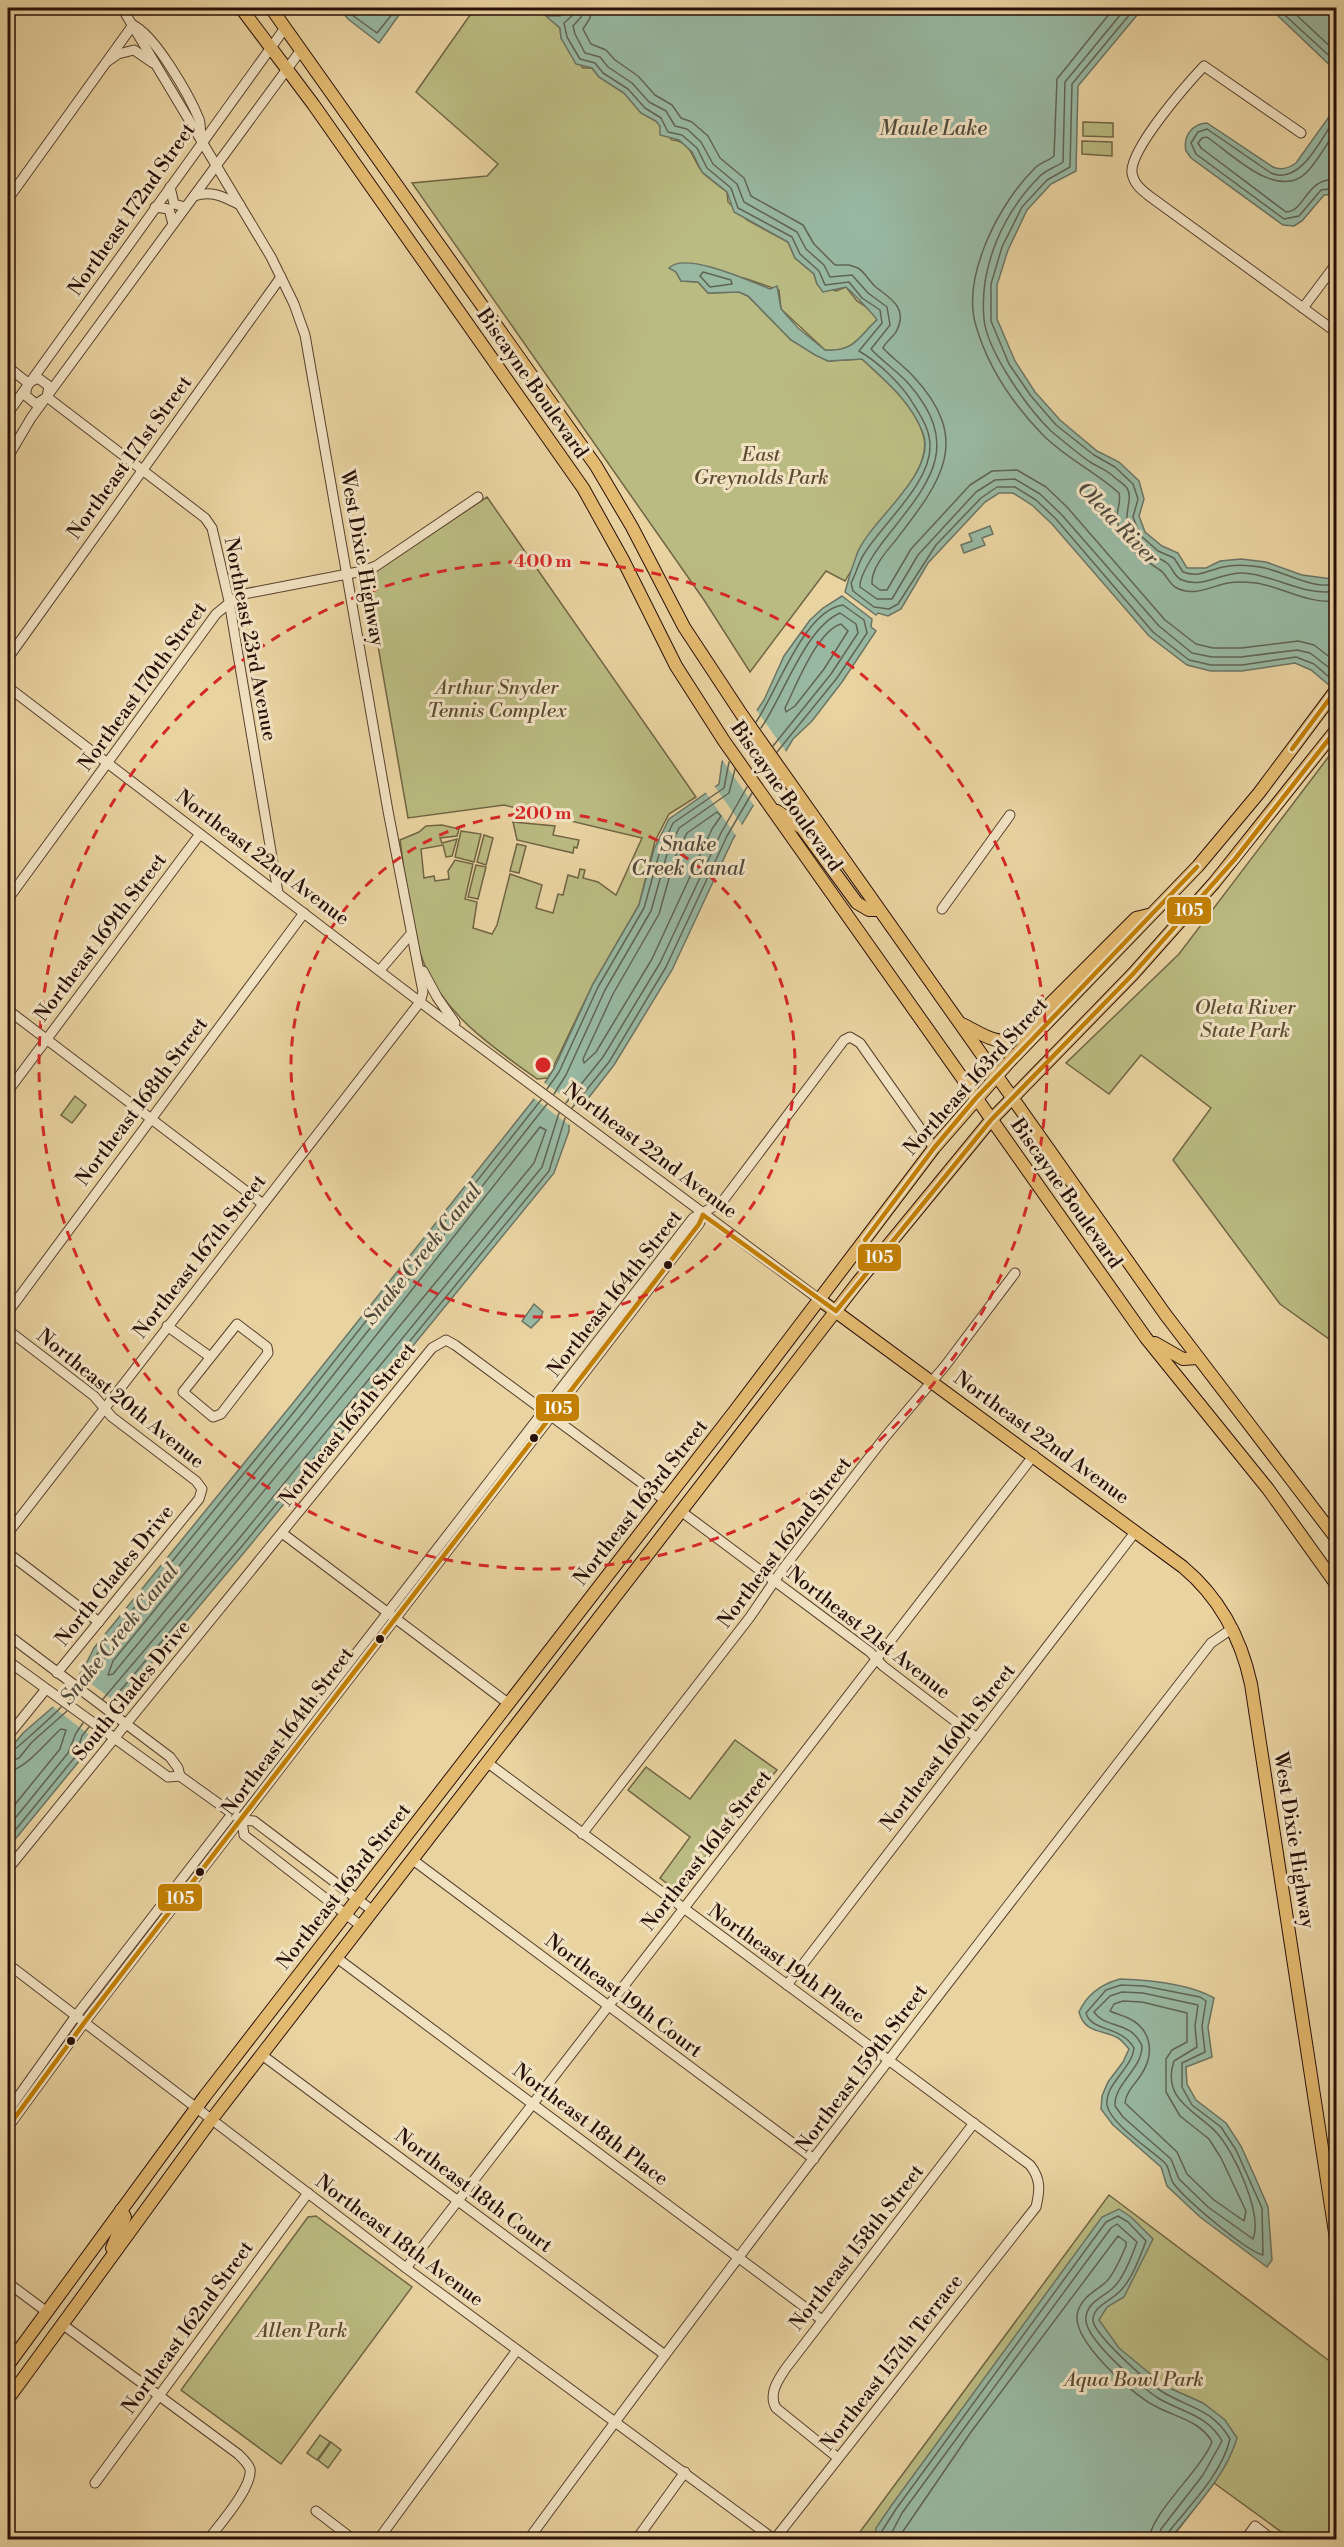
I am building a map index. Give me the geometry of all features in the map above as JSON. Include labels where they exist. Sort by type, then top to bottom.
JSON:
[{"type":"main road","name":"Biscayne Boulevard","points":[[241,8],[583,488],[623,560],[676,666],[724,741],[1146,1338],[1268,1489],[1336,1584]]},
{"type":"main road","name":"Biscayne Boulevard","points":[[271,8],[596,466],[632,527],[684,627],[742,715],[1198,1358],[1336,1538]]},
{"type":"main road","name":"Northeast 163rd Street","points":[[8,2365],[197,2107],[666,1501],[934,1148],[996,1076],[1191,873],[1259,793],[1334,694]]},
{"type":"main road","name":"Northeast 163rd Street","points":[[8,2399],[212,2119],[836,1311],[992,1120],[1133,974],[1277,807],[1336,730]]},
{"type":"main road","points":[[1259,793],[1277,807]]},
{"type":"main road","points":[[767,802],[802,828],[857,903],[869,910],[879,910]]},
{"type":"main road","points":[[959,1023],[994,1040],[1008,1041],[1016,1038],[1136,918],[1152,914]]},
{"type":"main road","name":"Northeast 22nd Avenue","points":[[820,1300],[1034,1455],[1197,1578],[1221,1608],[1233,1628]]},
{"type":"main road","points":[[1146,1338],[1182,1359],[1198,1358]]},
{"type":"main road","points":[[682,1512],[679,1498],[685,1476]]},
{"type":"main road","points":[[660,1540],[668,1516],[666,1501]]},
{"type":"main road","name":"West Dixie Highway","points":[[1233,1628],[1251,1684],[1336,2239]]},
{"type":"main road","points":[[505,1740],[512,1716],[509,1704]]},
{"type":"main road","points":[[413,1860],[409,1854],[417,1822]]},
{"type":"main road","points":[[109,2260],[124,2217],[121,2210]]},
{"type":"main road","points":[[62,2324],[60,2309],[65,2286]]},
{"type":"main road","points":[[43,2350],[49,2327],[46,2312]]},
{"type":"street","name":"West Dixie Highway","points":[[122,8],[240,205],[281,277],[297,312],[311,362],[345,573],[413,951],[422,982],[420,1002]]},
{"type":"street","name":"West Dixie Highway","points":[[133,25],[143,29],[159,48],[200,121],[201,142]]},
{"type":"street","points":[[8,199],[133,25]]},
{"type":"street","name":"Northeast 172nd Street","points":[[8,413],[285,28]]},
{"type":"street","points":[[103,64],[118,54],[134,50],[156,66]]},
{"type":"street","name":"Northeast 172nd Street","points":[[47,397],[301,50]]},
{"type":"street","points":[[1300,133],[1204,66],[1152,130],[1133,161],[1132,172],[1138,186],[1152,198],[1336,332]]},
{"type":"street","points":[[170,187],[172,202],[177,206],[185,207]]},
{"type":"street","points":[[194,196],[205,193],[217,194],[240,205]]},
{"type":"street","points":[[156,207],[169,209],[172,224]]},
{"type":"street","points":[[1303,308],[1336,264]]},
{"type":"street","name":"Northeast 171st Street","points":[[8,658],[281,277]]},
{"type":"street","points":[[8,367],[28,383]]},
{"type":"street","points":[[8,457],[31,418],[47,397],[49,386],[38,378],[28,383],[25,395],[30,400],[36,404],[47,397]]},
{"type":"street","name":"Northeast 23rd Avenue","points":[[47,397],[208,523],[229,601],[278,893]]},
{"type":"street","name":"Northeast 170th Street","points":[[8,899],[216,614],[229,601],[239,595],[363,571],[376,566],[478,497]]},
{"type":"street","name":"Northeast 22nd Avenue","points":[[8,687],[420,1002],[820,1300]]},
{"type":"street","points":[[942,909],[1010,815]]},
{"type":"street","name":"Northeast 169th Street","points":[[8,1091],[200,834]]},
{"type":"street","name":"Northeast 168th Street","points":[[8,1312],[304,913]]},
{"type":"street","points":[[380,970],[410,934]]},
{"type":"street","points":[[413,951],[449,1017],[476,1044]]},
{"type":"street","name":"Northeast 167th Street","points":[[8,1533],[420,1002]]},
{"type":"street","points":[[8,1010],[263,1204]]},
{"type":"street","name":"Northeast 164th Street","points":[[8,2111],[75,2017],[233,1814],[282,1758],[548,1412],[699,1224],[703,1215],[722,1202],[839,1045],[850,1037],[860,1043],[934,1148]]},
{"type":"street","name":"Northeast 162nd Street","points":[[582,1834],[1015,1273]]},
{"type":"street","points":[[237,1324],[269,1350],[218,1417],[213,1417],[183,1392],[210,1356],[237,1324]]},
{"type":"street","points":[[167,1326],[210,1356]]},
{"type":"street","name":"Northeast 20th Avenue","points":[[8,1330],[94,1396],[103,1408],[196,1481],[202,1489],[200,1499]]},
{"type":"street","name":"Northeast 165th Street","points":[[282,1533],[432,1348],[444,1340],[455,1345],[548,1412]]},
{"type":"street","points":[[548,1412],[666,1501]]},
{"type":"street","name":"Northeast 161st Street","points":[[406,2268],[1034,1455]]},
{"type":"street","name":"North Glades Drive","points":[[57,1673],[200,1499]]},
{"type":"street","name":"Northeast 21st Avenue","points":[[682,1512],[870,1652],[876,1660],[977,1738]]},
{"type":"street","name":"Northeast 160th Street","points":[[787,1985],[1136,1531]]},
{"type":"street","points":[[282,1533],[394,1615],[509,1704]]},
{"type":"street","name":"South Glades Drive","points":[[8,1869],[282,1533]]},
{"type":"street","points":[[8,1553],[99,1622]]},
{"type":"street","name":"Northeast 159th Street","points":[[528,2540],[665,2355],[1211,1643],[1233,1628]]},
{"type":"street","points":[[8,1635],[170,1757],[178,1768],[180,1776],[242,1820],[254,1821],[373,1911]]},
{"type":"street","points":[[8,1661],[168,1777],[180,1776]]},
{"type":"street","points":[[8,1736],[46,1689]]},
{"type":"street","name":"Northeast 164th Street","points":[[8,2127],[84,2023],[242,1820],[282,1758]]},
{"type":"street","name":"Northeast 19th Place","points":[[488,1762],[1030,2165],[1037,2174],[1040,2187],[1036,2207]]},
{"type":"street","points":[[242,1820],[244,1835],[361,1926]]},
{"type":"street","name":"Northeast 19th Court","points":[[413,1860],[814,2160]]},
{"type":"street","name":"Northeast 18th Place","points":[[337,1958],[822,2320]]},
{"type":"street","name":"Northeast 18th Avenue","points":[[8,1964],[406,2268],[774,2539]]},
{"type":"street","name":"Northeast 18th Court","points":[[262,2055],[665,2355]]},
{"type":"street","name":"Northeast 158th Street","points":[[838,2458],[776,2408],[772,2397],[782,2373],[974,2123]]},
{"type":"street","name":"Northeast 162nd Street","points":[[95,2483],[308,2193]]},
{"type":"street","name":"Northeast 157th Terrace","points":[[774,2539],[1036,2207]]},
{"type":"street","points":[[8,2283],[46,2312]]},
{"type":"street","points":[[62,2324],[238,2454],[249,2466],[250,2473],[246,2488],[208,2540]]},
{"type":"street","points":[[378,2540],[518,2350]]},
{"type":"street","points":[[636,2540],[685,2472]]},
{"type":"street","points":[[316,2511],[354,2540]]},
{"type":"street","points":[[1245,2540],[1255,2526],[1273,2540]]},
{"type":"green space","name":"East Greynolds Park","points":[[475,8],[571,8],[560,16],[547,16],[560,28],[561,38],[583,68],[592,68],[599,77],[624,93],[641,113],[656,121],[672,140],[684,144],[704,174],[727,192],[728,202],[747,220],[788,242],[795,258],[814,274],[817,284],[836,291],[846,287],[857,301],[874,312],[877,320],[850,346],[843,349],[825,350],[781,309],[779,290],[744,278],[676,272],[681,281],[698,282],[708,293],[739,292],[748,296],[791,340],[828,361],[862,359],[905,402],[923,434],[925,448],[921,464],[902,495],[858,552],[845,581],[826,571],[750,672],[704,600],[412,183],[487,176],[498,164],[416,92]]},
{"type":"green space","points":[[1083,122],[1113,123],[1113,137],[1083,136]]},
{"type":"green space","points":[[1082,141],[1112,142],[1112,156],[1082,154]]},
{"type":"green space","name":"Arthur Snyder Tennis Complex","points":[[487,497],[696,797],[669,814],[655,841],[639,905],[593,984],[548,1078],[537,1079],[488,1043],[458,1015],[434,984],[415,936],[400,840],[419,832],[426,826],[442,825],[459,829],[457,836],[440,838],[442,843],[457,839],[452,856],[446,857],[443,845],[421,849],[424,878],[434,876],[435,881],[449,879],[448,871],[455,860],[473,864],[465,899],[477,902],[473,928],[492,934],[497,925],[510,874],[542,885],[536,908],[553,913],[558,894],[563,895],[568,875],[578,878],[580,869],[585,870],[583,878],[598,882],[616,895],[642,838],[504,805],[408,818],[366,577]]},
{"type":"green space","name":"Oleta River State Park","points":[[1336,747],[1336,1344],[1280,1304],[1173,1160],[1211,1108],[1141,1055],[1109,1094],[1066,1063],[1179,954]]},
{"type":"green space","points":[[513,822],[555,826],[553,835],[579,840],[577,848],[574,847],[573,853],[517,840]]},
{"type":"green space","points":[[461,831],[481,834],[474,862],[455,857]]},
{"type":"green space","points":[[484,835],[493,838],[486,865],[477,862]]},
{"type":"green space","points":[[517,844],[526,846],[519,873],[510,871]]},
{"type":"green space","points":[[476,865],[486,867],[478,899],[468,897]]},
{"type":"green space","points":[[75,1096],[86,1105],[72,1123],[61,1115]]},
{"type":"green space","points":[[735,1740],[777,1770],[677,1891],[660,1878],[690,1837],[628,1790],[646,1767],[690,1799]]},
{"type":"green space","name":"Aqua Bowl Park","points":[[1109,2195],[1336,2366],[1336,2539],[1291,2539],[1214,2483],[1171,2539],[854,2540]]},
{"type":"green space","name":"Allen Park","points":[[316,2216],[412,2287],[281,2464],[181,2390],[308,2217]]},
{"type":"green space","points":[[320,2435],[330,2442],[317,2460],[307,2453]]},
{"type":"green space","points":[[331,2442],[341,2450],[328,2468],[318,2460]]},
{"type":"water","points":[[339,8],[404,8],[379,43],[348,19]]},
{"type":"water","points":[[571,8],[1143,8],[1078,86],[1076,171],[1051,184],[1027,210],[1008,250],[997,285],[997,319],[1015,361],[1035,392],[1060,420],[1097,451],[1119,462],[1139,481],[1144,499],[1139,516],[1145,532],[1162,546],[1178,553],[1187,568],[1206,568],[1220,561],[1241,559],[1266,562],[1302,575],[1332,579],[1336,575],[1336,691],[1311,670],[1295,663],[1242,671],[1211,671],[1187,665],[1149,636],[1052,524],[1032,505],[1013,493],[999,493],[985,502],[928,563],[901,609],[888,616],[878,613],[876,615],[845,592],[855,559],[864,541],[912,480],[921,464],[925,448],[923,433],[918,422],[897,393],[862,359],[828,361],[815,355],[791,340],[748,296],[739,292],[708,293],[698,282],[681,281],[676,272],[669,268],[677,264],[703,265],[770,289],[777,286],[781,309],[798,328],[825,350],[843,349],[850,346],[877,320],[846,287],[823,292],[814,274],[795,258],[788,242],[734,212],[727,192],[702,172],[692,152],[679,140],[660,135],[660,126],[656,121],[641,113],[624,93],[599,77],[592,68],[576,64],[561,38],[560,28],[546,16],[560,16]]},
{"type":"water","points":[[1260,8],[1336,8],[1336,71],[1275,13]]},
{"type":"water","points":[[1336,107],[1336,194],[1324,195],[1302,221],[1294,226],[1283,225],[1191,158],[1186,151],[1189,132],[1207,123],[1273,167],[1285,168],[1296,163]]},
{"type":"water","points":[[990,526],[993,534],[982,538],[985,545],[964,553],[961,545],[972,541],[969,534]]},
{"type":"water","name":"Snake Creek Canal","points":[[842,596],[872,619],[871,627],[876,631],[842,682],[812,721],[793,739],[733,839],[672,970],[614,1065],[569,1123],[569,1131],[554,1173],[247,1549],[88,1739],[80,1760],[8,1848],[8,1751],[23,1733],[53,1707],[83,1670],[94,1648],[293,1403],[535,1098],[554,1069],[593,984],[639,905],[654,849],[669,819],[719,784],[722,762],[764,700],[784,656],[810,620]]},
{"type":"water","points":[[534,1304],[543,1312],[531,1328],[522,1321]]},
{"type":"water","points":[[1120,1979],[1181,1986],[1214,1998],[1208,2027],[1212,2057],[1186,2067],[1187,2084],[1196,2100],[1226,2123],[1241,2146],[1255,2177],[1268,2207],[1272,2260],[1267,2267],[1200,2217],[1167,2186],[1161,2167],[1113,2125],[1101,2109],[1102,2096],[1108,2082],[1123,2062],[1129,2049],[1118,2038],[1090,2028],[1085,2024],[1079,2012],[1086,2000],[1096,1991]]},
{"type":"water","points":[[1119,2209],[1131,2217],[1153,2239],[1124,2297],[1107,2307],[1099,2320],[1119,2348],[1165,2386],[1203,2403],[1225,2420],[1237,2438],[1225,2465],[1208,2491],[1170,2539],[874,2539],[876,2528],[891,2506],[1102,2217]]},
{"type":"pier","points":[[755,708],[787,753],[773,775],[740,729]]},
{"type":"pier","points":[[735,736],[768,784],[755,807],[721,758]]},
{"type":"pier","points":[[713,784],[744,828],[737,837],[704,790]]},
{"type":"pier","points":[[542,1081],[581,1109],[569,1125],[532,1097]]},
{"type":"pier","points":[[78,1674],[118,1704],[92,1737],[52,1706]]},
{"type":"transit line","name":"105","points":[[1292,749],[1336,690]]},
{"type":"transit line","name":"105","points":[[703,1215],[836,1311],[991,1120],[1133,974],[1235,859],[1336,730]]},
{"type":"transit line","name":"105","points":[[865,1240],[934,1148],[976,1098],[1197,867]]},
{"type":"transit line","name":"105","points":[[8,2127],[84,2023],[699,1224],[703,1215]]},
{"type":"water label","name":"Maule Lake","points":[[933,128]]},
{"type":"water label","name":"Oleta River","points":[[1118,523]]}]
